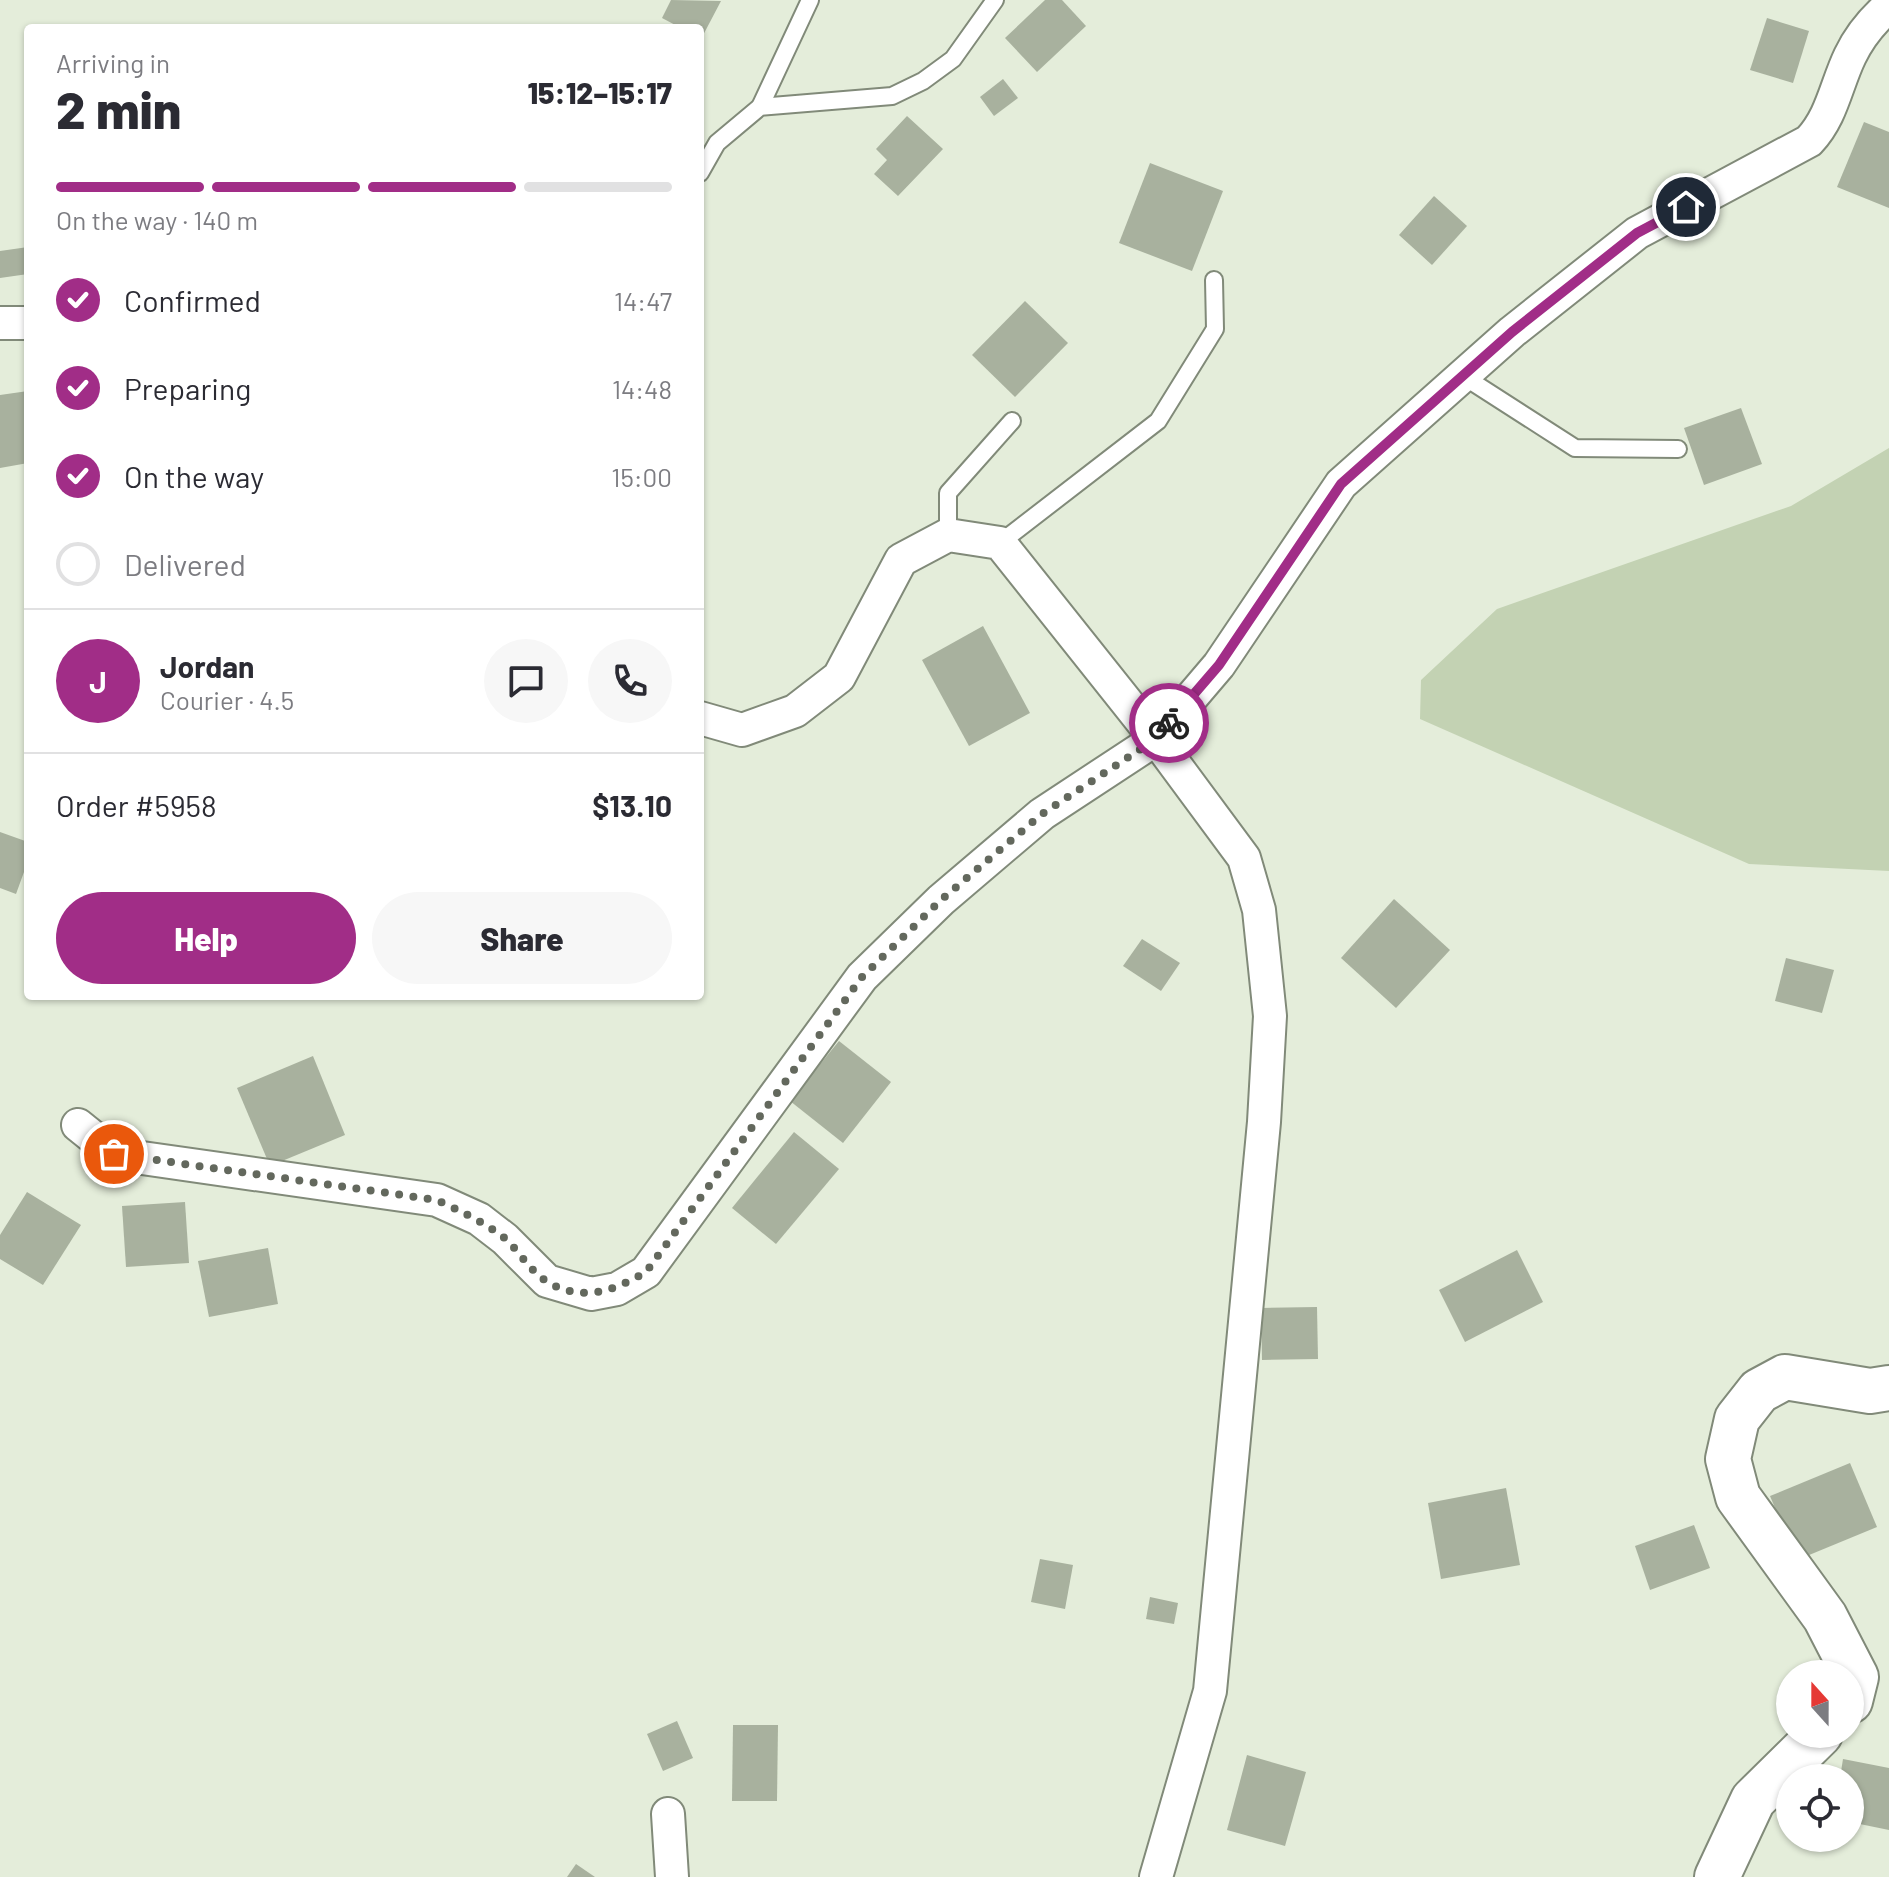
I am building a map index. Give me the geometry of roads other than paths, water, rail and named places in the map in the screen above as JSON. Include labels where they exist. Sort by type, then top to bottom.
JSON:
[{"type":"street","points":[[78,1125],[114,1154],[437,1200],[479,1219],[505,1239],[547,1281],[591,1294],[617,1289],[646,1272],[862,977],[941,900],[1042,814],[1156,739],[1219,665],[1341,484],[1463,376],[1637,233],[1809,141],[1823,126],[1851,53],[1875,18],[1889,6]]},
{"type":"street","points":[[0,323],[24,323]]},
{"type":"street","points":[[704,719],[742,730],[795,711],[839,677],[901,560],[948,535],[1000,543],[1156,739],[1244,858],[1259,910],[1270,1016],[1263,1138],[1210,1691],[1156,1877]]},
{"type":"street","points":[[1847,1660],[1825,1617],[1738,1497],[1728,1459],[1737,1419],[1759,1391],[1785,1377],[1870,1391],[1889,1388]]},
{"type":"street","points":[[1717,1877],[1753,1800],[1806,1748]]},
{"type":"street","points":[[668,1814],[672,1877]]},
{"type":"lane","points":[[704,166],[717,143],[760,107],[810,0]]},
{"type":"lane","points":[[760,107],[892,96],[923,81],[953,59],[995,0]]},
{"type":"lane","points":[[1000,543],[1158,421],[1215,329],[1214,280]]},
{"type":"lane","points":[[1463,376],[1575,448],[1678,449]]},
{"type":"lane","points":[[948,535],[948,493],[1012,421]]}]
